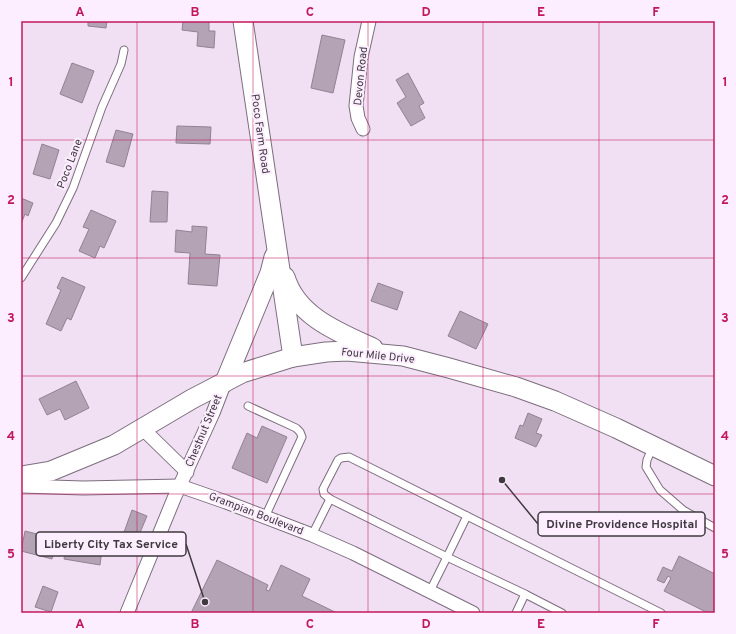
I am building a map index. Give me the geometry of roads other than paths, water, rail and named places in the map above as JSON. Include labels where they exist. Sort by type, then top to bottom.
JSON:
[{"type":"street","name":"Poco Farm Road","points":[[244,21],[276,247]]},
{"type":"street","name":"Devon Road","points":[[363,129],[358,118],[356,106],[361,57],[369,21]]},
{"type":"street","points":[[276,247],[286,281],[294,296],[304,308],[332,329],[386,354]]},
{"type":"street","points":[[276,247],[293,357]]},
{"type":"street","name":"Chestnut Street","points":[[126,613],[213,413],[270,273],[276,247]]},
{"type":"street","name":"Four Mile Drive","points":[[21,476],[51,471],[114,445],[192,399],[242,373],[293,357],[326,352],[347,351],[386,354],[411,358],[516,387],[555,401],[654,445],[715,476]]},
{"type":"street","points":[[142,428],[187,472]]},
{"type":"street","name":"Grampian Boulevard","points":[[21,486],[83,488],[180,486],[312,535],[353,553],[473,613]]},
{"type":"lane","name":"Poco Lane","points":[[21,278],[56,223],[74,188],[102,107],[121,64],[124,50]]},
{"type":"lane","points":[[248,406],[296,428],[302,437],[265,517]]},
{"type":"lane","points":[[654,445],[647,460],[646,467],[660,490],[683,510],[715,528]]},
{"type":"lane","points":[[562,613],[330,499],[324,494],[323,489],[338,460],[349,457],[661,613]]},
{"type":"lane","points":[[312,535],[330,499]]},
{"type":"lane","points":[[430,591],[467,516]]},
{"type":"lane","points":[[516,613],[525,594]]},
{"type":"place","name":"Divine Providence Hospital","points":[[502,480]]},
{"type":"place","name":"Liberty City Tax Service","points":[[205,602]]}]
